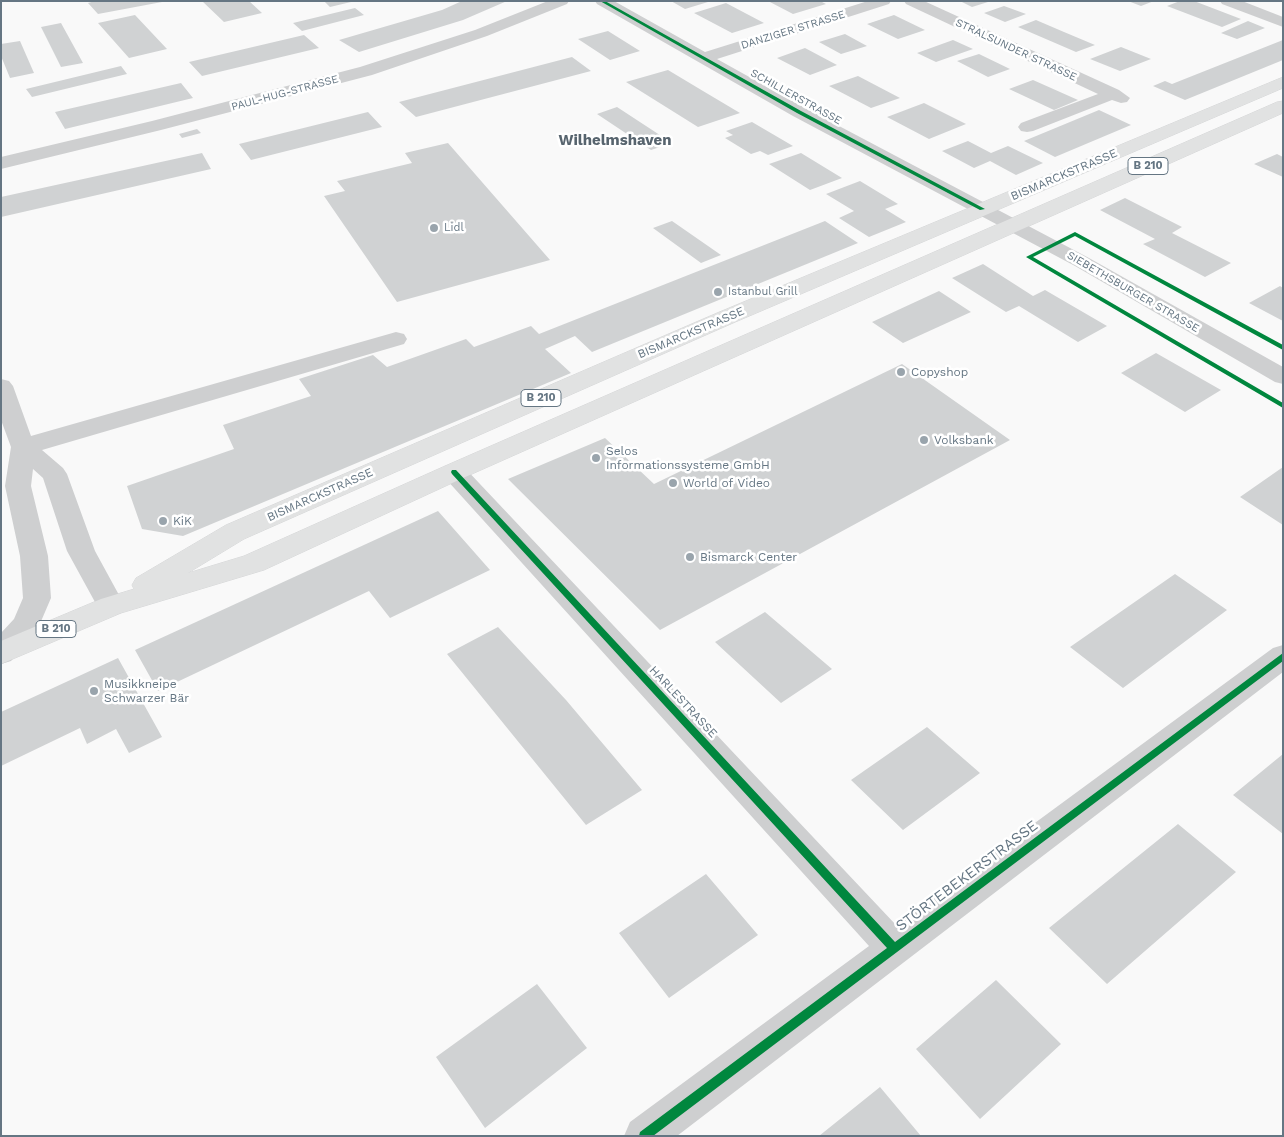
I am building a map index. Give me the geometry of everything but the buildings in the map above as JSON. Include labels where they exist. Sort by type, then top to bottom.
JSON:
[{"type":"main road","name":"BISMARCKSTRASSE","points":[[111,606],[236,532],[716,322],[1283,82]]},
{"type":"main road","name":"BISMARCKSTRASSE","points":[[1,653],[111,606],[254,563],[454,472],[1283,106]]},
{"type":"street","name":"PAUL-HUG-STRASSE","points":[[1,163],[155,126],[366,71],[481,33],[562,1]]},
{"type":"street","name":"SCHILLERSTRASSE","points":[[602,1],[982,210]]},
{"type":"street","name":"DANZIGER STRASSE","points":[[703,58],[884,1]]},
{"type":"street","name":"STRALSUNDER STRASSE","points":[[911,1],[1117,96],[1026,127]]},
{"type":"street","points":[[1228,1],[1283,22]]},
{"type":"street","name":"SIEBETHSBURGER STRASSE","points":[[982,210],[1082,262],[1283,377]]},
{"type":"street","points":[[23,447],[396,339]]},
{"type":"street","points":[[1,386],[23,447],[18,486],[34,556],[36,598],[26,626],[1,653]]},
{"type":"street","points":[[23,447],[54,474],[81,551],[111,606]]},
{"type":"street","name":"HARLESTRASSE","points":[[454,472],[894,948]]},
{"type":"street","name":"STÖRTEBEKERSTRASSE","points":[[644,1136],[1283,656]]},
{"type":"cycle path","points":[[602,1],[799,112],[982,209]]},
{"type":"cycle path","points":[[1283,348],[1075,234],[1029,257],[1283,406]]},
{"type":"cycle path","points":[[454,472],[894,948]]},
{"type":"cycle path","points":[[644,1136],[1283,656]]},
{"type":"place","name":"Lidl","points":[[434,228]]},
{"type":"place","name":"Istanbul Grill","points":[[718,292]]},
{"type":"place","name":"Copyshop","points":[[901,372]]},
{"type":"place","name":"Volksbank","points":[[924,440]]},
{"type":"place","name":"Selos Informationssysteme GmbH","points":[[596,458]]},
{"type":"place","name":"World of Video","points":[[673,483]]},
{"type":"place","name":"KiK","points":[[163,521]]},
{"type":"place","name":"Bismarck Center","points":[[690,557]]},
{"type":"place","name":"Musikkneipe Schwarzer Bär","points":[[94,691]]},
{"type":"district","name":"Wilhelmshaven","points":[[615,141]]}]
